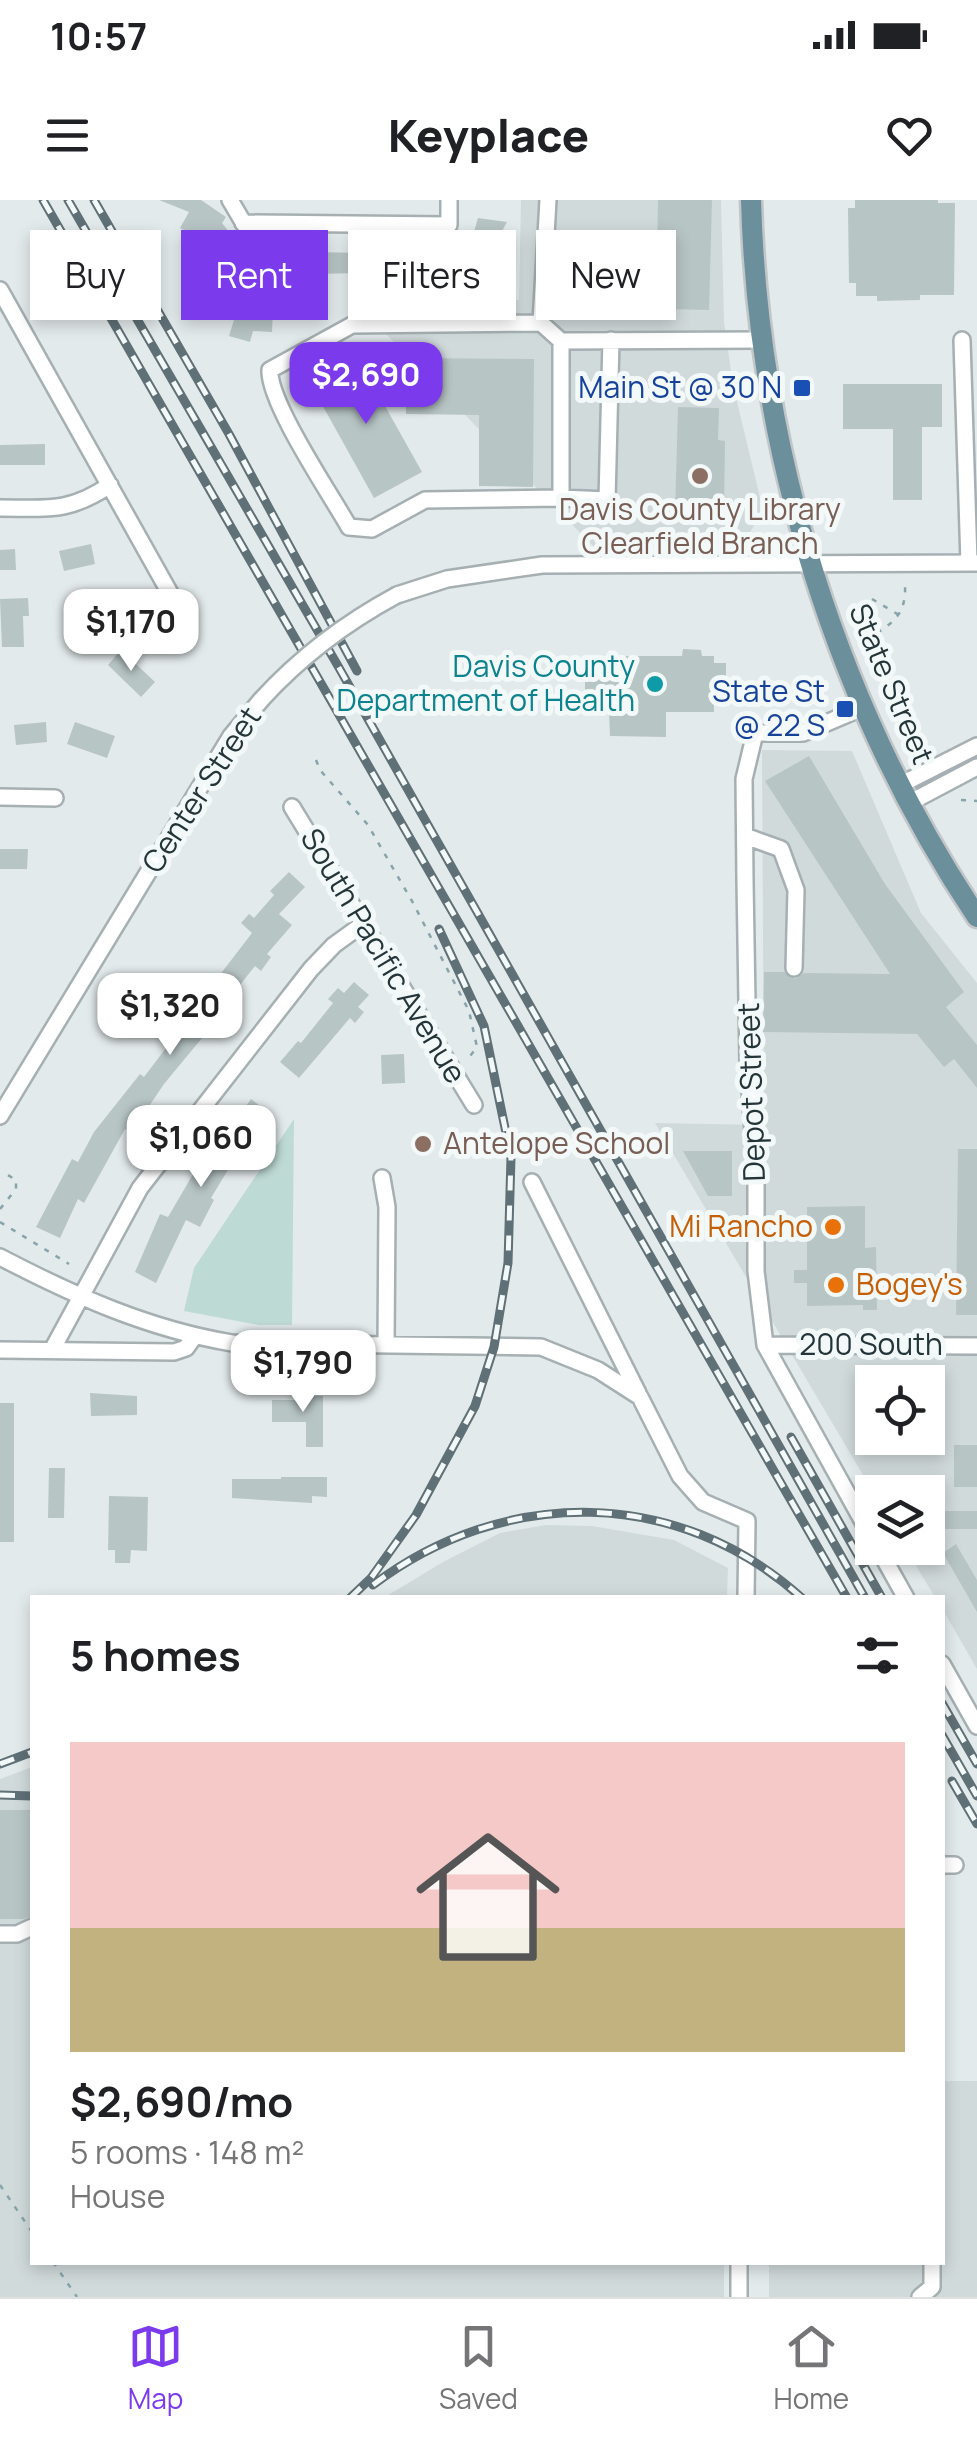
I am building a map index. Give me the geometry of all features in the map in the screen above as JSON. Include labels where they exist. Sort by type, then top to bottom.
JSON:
[{"type":"main road","name":"State Street","points":[[751,200],[761,340],[783,460],[812,565],[864,707],[905,794],[977,918]]},
{"type":"street","points":[[230,200],[247,230]]},
{"type":"street","points":[[243,223],[449,225],[449,200]]},
{"type":"street","points":[[541,323],[548,200]]},
{"type":"street","points":[[0,290],[176,604],[174,633]]},
{"type":"street","points":[[611,340],[607,500],[424,500],[372,529],[349,527],[269,382],[270,370],[352,324],[541,323],[561,342],[611,340],[761,340]]},
{"type":"street","points":[[962,340],[973,564]]},
{"type":"street","points":[[561,342],[562,498]]},
{"type":"street","points":[[0,508],[64,508],[85,501],[110,485]]},
{"type":"street","name":"Center Street","points":[[0,1116],[231,736],[293,665],[328,637],[397,595],[448,579],[542,565],[973,564]]},
{"type":"street","name":"Depot Street","points":[[855,1507],[766,1345],[756,1271],[744,780],[755,733],[802,733],[864,707]]},
{"type":"street","points":[[905,794],[977,746]]},
{"type":"street","points":[[905,794],[977,767]]},
{"type":"street","points":[[0,798],[54,798]]},
{"type":"street","name":"South Pacific Avenue","points":[[292,807],[474,1105]]},
{"type":"street","points":[[744,836],[781,849],[796,890],[794,968]]},
{"type":"street","points":[[52,1350],[140,1188],[312,969],[334,945],[363,924]]},
{"type":"street","points":[[382,1178],[387,1206],[386,1345]]},
{"type":"street","points":[[532,1182],[680,1476],[703,1502],[748,1522],[746,1595]]},
{"type":"street","points":[[0,1257],[79,1298],[194,1337],[232,1344],[541,1347],[598,1370],[640,1397]]},
{"type":"street","points":[[0,1350],[174,1352],[186,1348],[194,1337]]},
{"type":"street","name":"200 South","points":[[766,1345],[977,1346]]},
{"type":"street","points":[[888,1565],[904,1595]]},
{"type":"street","points":[[945,1669],[977,1726]]},
{"type":"street","points":[[0,1934],[17,1934],[30,1928]]},
{"type":"street","points":[[739,2265],[739,2297]]},
{"type":"street","points":[[920,2297],[932,2287],[932,2265]]},
{"type":"path","points":[[877,634],[900,615],[905,586]]},
{"type":"path","points":[[872,599],[900,615]]},
{"type":"path","points":[[316,760],[320,770],[368,825],[469,1011],[476,1047],[455,1074]]},
{"type":"path","points":[[960,800],[977,800]]},
{"type":"path","points":[[0,1209],[16,1189],[16,1180],[3,1172]]},
{"type":"path","points":[[0,1222],[69,1264]]},
{"type":"path","points":[[0,2185],[30,2229]]},
{"type":"path","points":[[55,2265],[77,2297]]},
{"type":"shaded area","points":[[521,200],[721,200],[724,322],[733,385],[763,510],[742,546],[594,547],[372,320],[516,320]]},
{"type":"shaded area","points":[[762,750],[852,751],[921,913],[977,983],[977,1669],[945,1613],[945,1595],[934,1595],[915,1565],[945,1565],[945,1475],[863,1475],[655,1123],[764,1125]]},
{"type":"shaded area","points":[[546,1525],[592,1526],[674,1540],[728,1568],[727,1595],[388,1595],[500,1533]]},
{"type":"shaded area","points":[[30,1768],[30,2265],[724,2265],[724,2297],[0,2297],[0,1779]]},
{"type":"shaded area","points":[[945,2081],[977,2081],[977,2297],[769,2297],[769,2265],[945,2265]]},
{"type":"green space","points":[[294,1119],[292,1325],[259,1325],[184,1311],[194,1268]]},
{"type":"building","points":[[159,200],[201,200],[226,217],[222,223],[228,230],[183,230],[180,228],[189,212]]},
{"type":"building","points":[[658,200],[712,200],[709,310],[676,309],[676,230],[657,230]]},
{"type":"building","points":[[855,200],[955,203],[954,295],[877,301],[877,296],[856,296],[856,283],[849,283],[848,208],[855,208]]},
{"type":"building","points":[[478,218],[507,222],[503,230],[474,230]]},
{"type":"building","points":[[328,252],[348,253],[348,273],[328,274]]},
{"type":"building","points":[[234,320],[273,320],[272,332],[253,331],[250,342],[229,336]]},
{"type":"building","points":[[357,356],[422,472],[374,498],[310,383]]},
{"type":"building","points":[[406,358],[534,359],[533,487],[479,486],[479,415],[406,414]]},
{"type":"building","points":[[843,384],[942,384],[942,427],[922,427],[922,500],[893,500],[893,429],[843,429]]},
{"type":"building","name":"Davis County Library Clearfield Branch","points":[[678,407],[719,408],[718,440],[725,441],[724,513],[675,512]]},
{"type":"building","points":[[45,444],[45,465],[0,465],[0,445]]},
{"type":"building","points":[[91,544],[95,564],[64,571],[59,551]]},
{"type":"building","points":[[15,549],[16,570],[0,570],[0,550]]},
{"type":"building","points":[[117,594],[124,621],[103,626],[96,600]]},
{"type":"building","points":[[28,598],[29,616],[23,616],[24,647],[2,647],[0,599]]},
{"type":"building","name":"Davis County Department of Health","points":[[683,649],[701,650],[702,656],[714,656],[714,663],[726,663],[726,704],[714,704],[714,712],[666,712],[666,737],[610,736],[609,712],[585,712],[585,656],[682,656]]},
{"type":"building","points":[[121,650],[155,682],[141,697],[108,665]]},
{"type":"building","points":[[46,722],[47,742],[16,745],[14,725]]},
{"type":"building","points":[[75,722],[115,736],[107,758],[67,744]]},
{"type":"building","points":[[809,756],[885,884],[964,992],[946,1007],[977,1045],[977,1088],[954,1059],[944,1067],[917,1034],[763,1032],[764,972],[784,972],[795,979],[804,973],[890,974],[765,781]]},
{"type":"building","points":[[0,849],[28,849],[27,869],[0,869]]},
{"type":"building","points":[[289,872],[305,887],[279,914],[292,925],[267,954],[271,957],[261,971],[255,966],[247,976],[131,1133],[125,1129],[84,1203],[78,1199],[60,1238],[36,1227],[72,1159],[78,1162],[94,1132],[140,1074],[144,1077],[169,1044],[166,1041],[211,991],[252,933],[241,923],[249,914],[254,918],[274,895],[270,891]]},
{"type":"building","points":[[354,982],[369,995],[358,1007],[364,1012],[355,1023],[350,1018],[299,1078],[280,1062],[333,1003],[328,999],[338,988],[344,993]]},
{"type":"building","points":[[404,1054],[405,1083],[382,1084],[381,1055]]},
{"type":"building","points":[[251,1099],[271,1114],[249,1141],[257,1147],[248,1159],[242,1155],[235,1165],[232,1163],[211,1198],[214,1200],[200,1227],[186,1220],[156,1283],[135,1272],[160,1214],[168,1217],[206,1152],[211,1155]]},
{"type":"building","points":[[958,1149],[977,1149],[977,1315],[956,1315]]},
{"type":"building","points":[[683,1151],[732,1151],[732,1196],[708,1196]]},
{"type":"building","points":[[865,1206],[865,1248],[876,1247],[877,1310],[863,1310],[863,1305],[807,1306],[807,1283],[794,1283],[794,1270],[807,1270],[807,1207]]},
{"type":"building","points":[[296,1390],[315,1390],[315,1396],[323,1396],[323,1447],[306,1447],[306,1422],[272,1422],[272,1400],[296,1400]]},
{"type":"building","points":[[90,1393],[137,1396],[137,1415],[91,1416]]},
{"type":"building","points":[[0,1403],[14,1403],[14,1542],[0,1542]]},
{"type":"building","points":[[954,1445],[977,1445],[977,1487],[954,1487]]},
{"type":"building","points":[[49,1468],[65,1468],[64,1518],[48,1518]]},
{"type":"building","points":[[327,1477],[327,1497],[312,1496],[312,1503],[232,1498],[232,1479]]},
{"type":"building","points":[[109,1496],[148,1497],[147,1551],[131,1550],[130,1563],[115,1563],[115,1550],[108,1550]]},
{"type":"building","points":[[945,1511],[977,1511],[977,1529],[945,1529]]},
{"type":"building","points":[[956,1544],[977,1580],[977,1612],[945,1556],[945,1552]]},
{"type":"building","points":[[0,1810],[30,1810],[30,1917],[0,1919]]},
{"type":"railway","points":[[43,200],[845,1595]]},
{"type":"railway","points":[[68,200],[338,666],[863,1595]]},
{"type":"railway","points":[[94,200],[229,434],[357,671]]},
{"type":"railway","points":[[353,1595],[371,1578],[416,1515],[475,1406],[494,1347],[508,1263],[511,1157],[484,1026],[439,929]]},
{"type":"railway","points":[[791,1437],[880,1595]]},
{"type":"railway","points":[[373,1585],[424,1553],[478,1530],[534,1516],[590,1512],[646,1519],[701,1535],[753,1561],[798,1595]]},
{"type":"railway","points":[[945,1708],[977,1764]]},
{"type":"railway","points":[[945,1740],[977,1796]]},
{"type":"railway","points":[[0,1764],[30,1753]]},
{"type":"railway","points":[[952,1781],[977,1824]]},
{"type":"railway","points":[[0,1795],[30,1796]]},
{"type":"place","name":"Main St @ 30 N","points":[[802,388]]},
{"type":"place","name":"Davis County Library Clearfield Branch","points":[[700,476]]},
{"type":"place","name":"Davis County Department of Health","points":[[655,684]]},
{"type":"place","name":"State St @ 22 S","points":[[845,709]]},
{"type":"place","name":"Antelope School","points":[[423,1144]]},
{"type":"place","name":"Mi Rancho","points":[[833,1227]]},
{"type":"place","name":"Bogey's","points":[[836,1285]]}]
